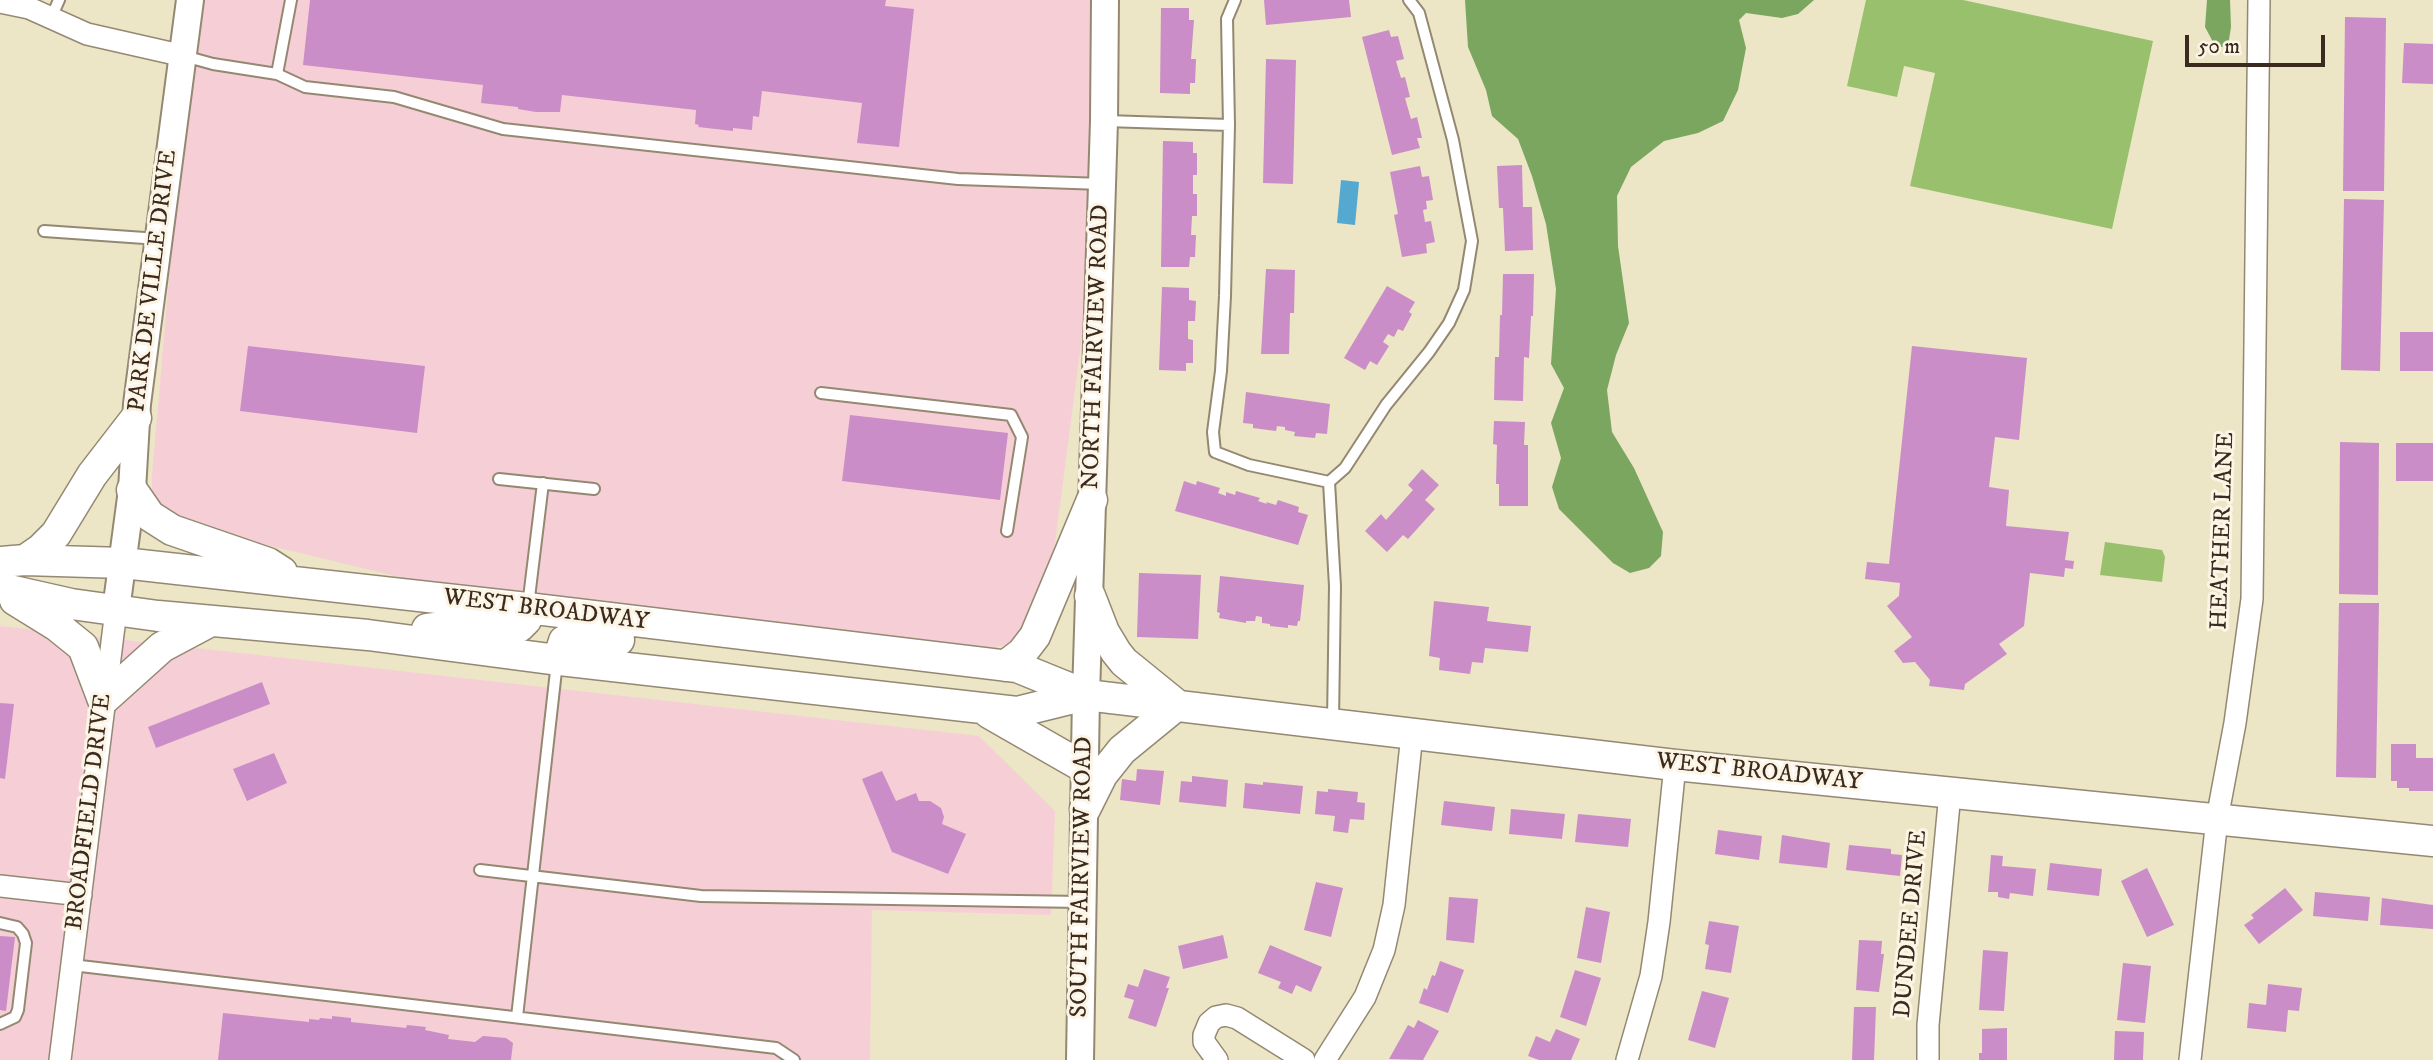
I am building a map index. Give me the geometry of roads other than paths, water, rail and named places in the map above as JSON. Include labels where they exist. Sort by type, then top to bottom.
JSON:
[{"type":"main road","points":[[8,564],[41,550],[56,534],[92,475],[136,418]]},
{"type":"main road","points":[[132,490],[150,516],[172,530],[268,563],[297,582]]},
{"type":"main road","points":[[1005,666],[1022,653],[1035,636],[1092,500]]},
{"type":"main road","name":"WEST BROADWAY","points":[[8,564],[123,564],[527,608],[1017,667],[1086,695],[1675,765],[2433,841]]},
{"type":"main road","name":"WEST BROADWAY","points":[[0,589],[71,604],[209,622],[368,635],[558,660],[1017,712],[1086,695]]},
{"type":"main road","points":[[0,589],[57,625],[83,647],[103,700],[162,647],[209,622]]},
{"type":"main road","points":[[1084,808],[1102,775],[1122,750],[1177,705],[1116,652],[1104,632],[1090,596]]},
{"type":"main road","points":[[368,635],[452,626],[508,629],[519,627],[526,620],[527,608]]},
{"type":"main road","points":[[558,660],[564,641],[571,637],[669,647],[687,646],[736,634]]},
{"type":"main road","points":[[979,707],[1085,768]]},
{"type":"street","name":"PARK DE VILLE DRIVE","points":[[123,564],[132,490],[136,418],[190,0]]},
{"type":"street","name":"NORTH FAIRVIEW ROAD","points":[[1086,695],[1104,121],[1105,0]]},
{"type":"street","name":"HEATHER LANE","points":[[2190,1060],[2217,819],[2235,723],[2252,599],[2259,0]]},
{"type":"street","points":[[1,1],[29,8],[55,9],[87,34],[184,56]]},
{"type":"street","name":"BROADFIELD DRIVE","points":[[60,1060],[103,700],[123,564]]},
{"type":"street","name":"SOUTH FAIRVIEW ROAD","points":[[1080,1060],[1086,695]]},
{"type":"street","points":[[1325,1060],[1365,997],[1384,950],[1394,905],[1412,734]]},
{"type":"street","points":[[1627,1060],[1651,976],[1675,765]]},
{"type":"street","name":"DUNDEE DRIVE","points":[[1928,1060],[1928,1025],[1950,793]]},
{"type":"street","points":[[0,886],[80,895]]},
{"type":"street","points":[[1217,1060],[1204,1042],[1204,1035],[1209,1023],[1226,1015],[1237,1018],[1304,1060]]},
{"type":"lane","points":[[277,74],[291,0]]},
{"type":"lane","points":[[1235,0],[1227,19],[1229,125],[1225,296],[1221,371],[1213,432],[1215,453],[1249,465],[1329,482]]},
{"type":"lane","points":[[1329,482],[1345,468],[1386,405],[1429,352],[1449,323],[1464,290],[1472,241],[1453,140],[1419,13],[1409,0]]},
{"type":"lane","points":[[184,56],[213,64],[277,74],[305,87],[394,97],[503,130],[948,178],[1102,184]]},
{"type":"lane","points":[[1104,121],[1229,125]]},
{"type":"lane","points":[[44,231],[159,239]]},
{"type":"lane","points":[[821,393],[1011,415],[1022,437],[1007,531]]},
{"type":"lane","points":[[499,479],[594,489]]},
{"type":"lane","points":[[1329,482],[1335,586],[1333,724]]},
{"type":"lane","points":[[527,608],[543,483]]},
{"type":"lane","points":[[517,1017],[558,660]]},
{"type":"lane","points":[[480,870],[701,896],[1083,902]]},
{"type":"lane","points":[[0,923],[17,927],[26,943],[18,1010],[15,1017],[0,1024]]},
{"type":"lane","points":[[72,965],[776,1048],[794,1060]]},
{"type":"water","points":[[1341,180],[1359,182],[1355,225],[1337,223]]}]
